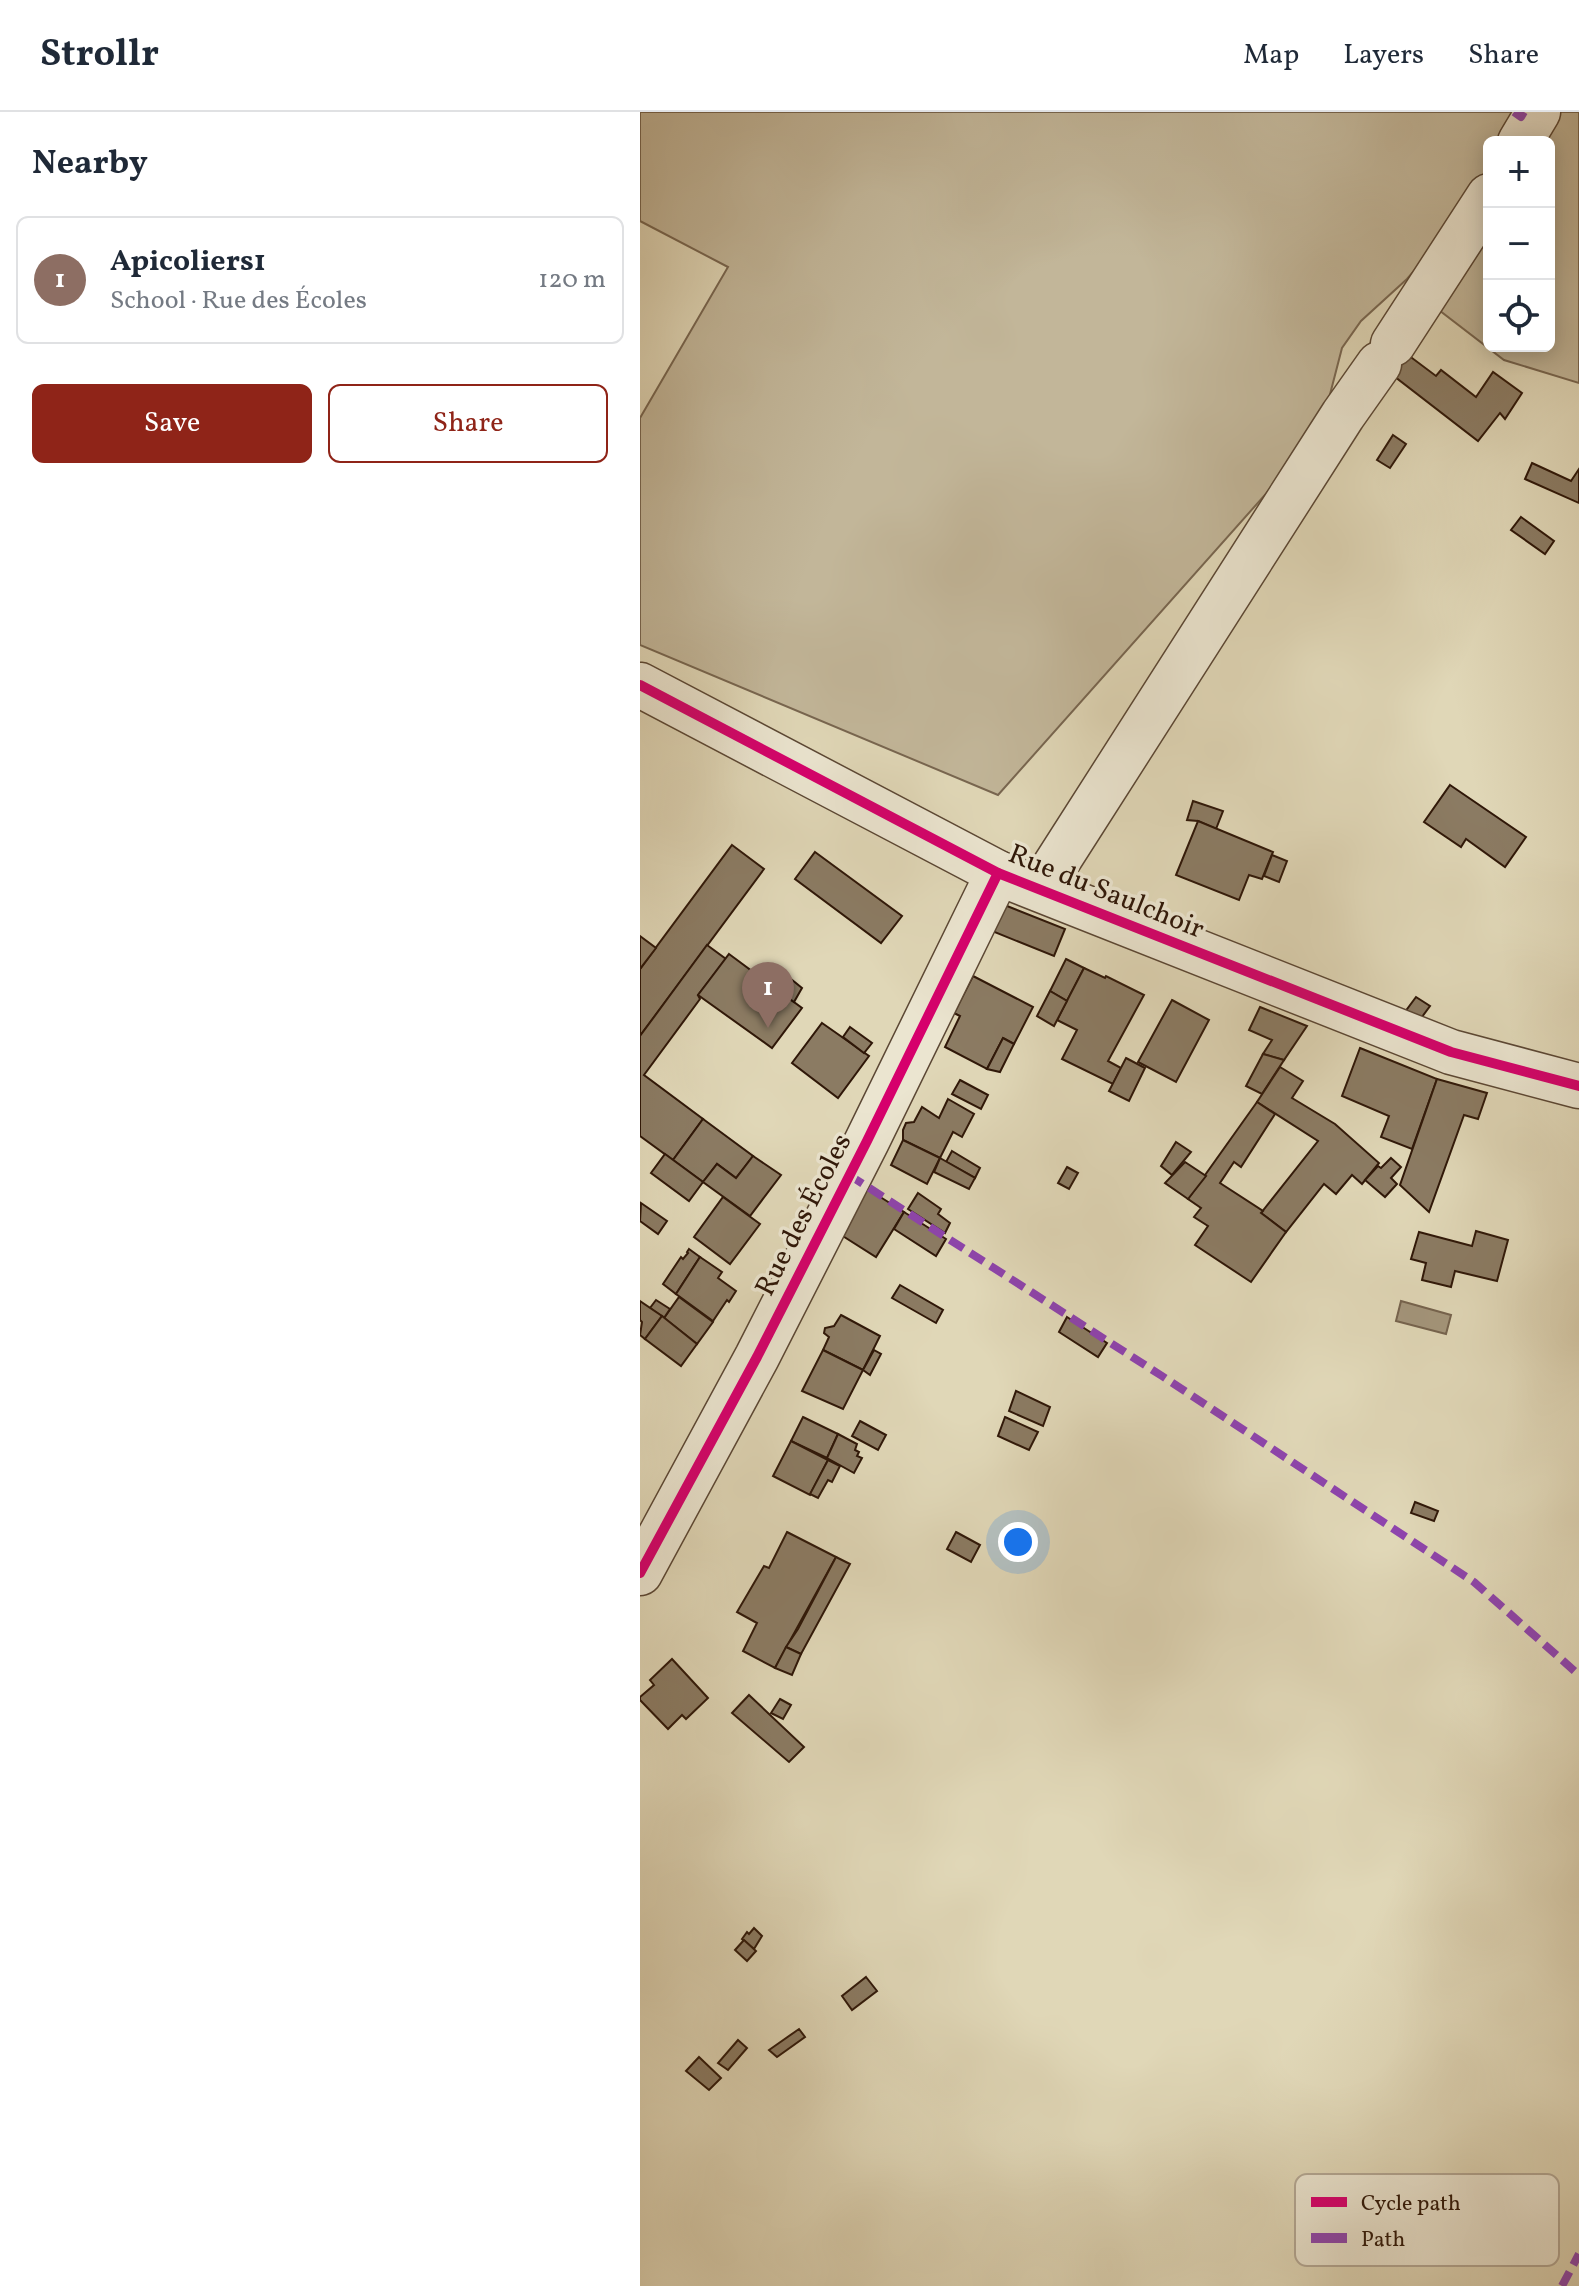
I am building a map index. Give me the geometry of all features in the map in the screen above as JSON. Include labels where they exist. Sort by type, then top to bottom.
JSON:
[{"type":"street","points":[[1524,136],[1538,112]]},
{"type":"street","name":"Rue du Saulchoir","points":[[1040,889],[1343,415],[1435,282],[1483,206]]},
{"type":"street","points":[[1343,415],[1356,358],[1373,325],[1435,282]]},
{"type":"street","name":"Rue du Saulchoir","points":[[640,685],[998,873],[1451,1052],[1579,1086]]},
{"type":"street","name":"Rue des Écoles","points":[[640,1573],[771,1329],[998,873]]},
{"type":"shaded area","points":[[640,112],[1524,112],[1510,136],[1483,136],[1483,182],[1467,210],[1407,279],[1361,321],[1342,348],[1320,433],[998,795],[640,645],[640,418],[728,267],[640,221]]},
{"type":"shaded area","points":[[1554,112],[1579,112],[1579,383],[1504,360],[1494,352],[1555,352],[1555,136],[1538,136]]},
{"type":"shaded area","points":[[1483,233],[1483,344],[1435,307]]},
{"type":"shaded area","points":[[1401,1301],[1451,1315],[1446,1334],[1396,1321]]},
{"type":"building","points":[[1384,337],[1436,376],[1441,370],[1476,397],[1493,372],[1522,393],[1505,419],[1500,413],[1478,441],[1368,356]]},
{"type":"building","points":[[1393,435],[1406,444],[1390,468],[1377,460]]},
{"type":"building","points":[[1532,463],[1571,481],[1579,469],[1579,503],[1525,479]]},
{"type":"building","points":[[1521,517],[1554,541],[1545,554],[1511,530]]},
{"type":"building","points":[[1450,785],[1526,837],[1505,867],[1466,839],[1461,847],[1424,822]]},
{"type":"building","points":[[1193,801],[1223,811],[1216,829],[1187,820]]},
{"type":"building","points":[[1198,821],[1273,852],[1262,879],[1249,875],[1239,900],[1176,875]]},
{"type":"building","points":[[732,845],[764,869],[640,1036],[640,969]]},
{"type":"building","points":[[815,852],[902,916],[881,943],[795,879]]},
{"type":"building","points":[[1272,855],[1287,861],[1279,882],[1264,876]]},
{"type":"building","points":[[1002,904],[1065,929],[1054,956],[992,931]]},
{"type":"building","points":[[640,936],[656,948],[640,969]]},
{"type":"building","points":[[707,945],[726,959],[644,1075],[703,1119],[673,1160],[640,1136],[640,1036]]},
{"type":"building","points":[[729,954],[802,1008],[772,1048],[698,995]]},
{"type":"building","points":[[1066,959],[1084,968],[1067,1001],[1050,991]]},
{"type":"building","points":[[1084,968],[1144,995],[1108,1061],[1121,1068],[1113,1084],[1062,1059],[1077,1030],[1057,1020]]},
{"type":"building","points":[[786,975],[802,988],[794,1002],[775,988]]},
{"type":"building","points":[[973,976],[1033,1007],[1014,1044],[1003,1038],[987,1069],[945,1047],[960,1016],[954,1013]]},
{"type":"building","points":[[1050,991],[1067,1001],[1054,1026],[1037,1016]]},
{"type":"building","points":[[1416,997],[1430,1006],[1419,1021],[1402,1016]]},
{"type":"building","points":[[1172,1000],[1209,1020],[1176,1082],[1138,1062]]},
{"type":"building","points":[[1260,1007],[1307,1026],[1284,1060],[1263,1054],[1272,1040],[1249,1030]]},
{"type":"building","points":[[822,1023],[869,1056],[838,1098],[792,1063]]},
{"type":"building","points":[[850,1027],[872,1043],[864,1053],[843,1037]]},
{"type":"building","points":[[1003,1038],[1014,1044],[1000,1072],[987,1069]]},
{"type":"building","points":[[1360,1048],[1437,1079],[1412,1149],[1381,1137],[1389,1116],[1342,1096]]},
{"type":"building","points":[[1263,1054],[1284,1060],[1262,1094],[1246,1086]]},
{"type":"building","points":[[1126,1058],[1145,1068],[1129,1101],[1109,1091]]},
{"type":"building","points":[[1280,1067],[1303,1081],[1292,1098],[1335,1124],[1379,1163],[1362,1184],[1352,1175],[1336,1194],[1324,1184],[1286,1232],[1261,1213],[1318,1141],[1257,1102]]},
{"type":"building","points":[[1437,1079],[1487,1093],[1478,1119],[1464,1115],[1429,1212],[1400,1185]]},
{"type":"building","points":[[960,1080],[988,1095],[981,1109],[952,1094]]},
{"type":"building","points":[[948,1099],[974,1114],[962,1137],[953,1132],[940,1158],[903,1140],[906,1123],[914,1122],[922,1107],[939,1118]]},
{"type":"building","points":[[1257,1102],[1275,1114],[1241,1167],[1234,1162],[1220,1183],[1263,1211],[1261,1213],[1286,1232],[1251,1282],[1195,1245],[1208,1226],[1194,1217],[1201,1208],[1188,1199]]},
{"type":"building","points":[[703,1119],[753,1156],[736,1178],[717,1164],[703,1182],[673,1160]]},
{"type":"building","points":[[903,1140],[940,1158],[927,1184],[891,1165]]},
{"type":"building","points":[[1176,1142],[1191,1152],[1172,1175],[1161,1166]]},
{"type":"building","points":[[952,1151],[980,1168],[975,1178],[946,1162]]},
{"type":"building","points":[[665,1154],[703,1182],[689,1201],[651,1173]]},
{"type":"building","points":[[753,1156],[781,1175],[750,1216],[703,1182],[717,1164],[736,1178]]},
{"type":"building","points":[[940,1158],[975,1178],[969,1189],[934,1172]]},
{"type":"building","points":[[1391,1158],[1401,1167],[1391,1178],[1397,1184],[1385,1197],[1365,1180]]},
{"type":"building","points":[[1185,1162],[1206,1176],[1188,1199],[1165,1183]]},
{"type":"building","points":[[1067,1167],[1078,1173],[1069,1189],[1058,1183]]},
{"type":"building","points":[[866,1188],[904,1212],[876,1257],[838,1233]]},
{"type":"building","points":[[918,1193],[941,1209],[938,1214],[950,1223],[945,1233],[908,1209]]},
{"type":"building","points":[[723,1197],[760,1224],[730,1264],[694,1237]]},
{"type":"building","points":[[641,1203],[667,1221],[658,1234],[640,1221]]},
{"type":"building","points":[[904,1212],[946,1239],[936,1256],[894,1229]]},
{"type":"building","points":[[1476,1231],[1508,1240],[1497,1281],[1455,1271],[1451,1287],[1422,1280],[1426,1263],[1411,1259],[1419,1232],[1472,1246]]},
{"type":"building","points":[[689,1249],[700,1257],[676,1294],[663,1284]]},
{"type":"building","points":[[700,1257],[722,1272],[718,1278],[736,1291],[713,1321],[676,1294]]},
{"type":"building","points":[[900,1285],[943,1310],[936,1323],[892,1298]]},
{"type":"building","points":[[679,1297],[713,1322],[697,1344],[664,1318]]},
{"type":"building","points":[[656,1300],[670,1309],[664,1318],[650,1308]]},
{"type":"building","points":[[640,1301],[662,1316],[645,1339],[640,1335]]},
{"type":"building","points":[[841,1315],[880,1336],[863,1370],[823,1350],[829,1337],[824,1333],[825,1328],[834,1326]]},
{"type":"building","points":[[662,1316],[697,1344],[681,1366],[645,1339]]},
{"type":"building","points":[[1067,1317],[1107,1343],[1098,1357],[1059,1332]]},
{"type":"building","points":[[823,1350],[863,1370],[843,1409],[802,1391]]},
{"type":"building","points":[[874,1350],[881,1354],[870,1375],[863,1370]]},
{"type":"building","points":[[1016,1391],[1050,1407],[1043,1426],[1009,1411]]},
{"type":"building","points":[[803,1417],[838,1434],[827,1458],[791,1441]]},
{"type":"building","points":[[1005,1417],[1038,1432],[1029,1450],[998,1436]]},
{"type":"building","points":[[860,1421],[886,1435],[878,1450],[852,1436]]},
{"type":"building","points":[[838,1434],[857,1444],[857,1456],[862,1458],[854,1473],[827,1458]]},
{"type":"building","points":[[791,1441],[828,1460],[810,1495],[773,1476]]},
{"type":"building","points":[[828,1460],[840,1466],[832,1482],[828,1480],[818,1498],[810,1494]]},
{"type":"building","points":[[1415,1502],[1438,1511],[1434,1521],[1411,1513]]},
{"type":"building","points":[[787,1532],[836,1557],[775,1668],[743,1651],[757,1623],[737,1612],[764,1566],[769,1568]]},
{"type":"building","points":[[956,1532],[980,1545],[971,1562],[947,1549]]},
{"type":"building","points":[[836,1557],[850,1564],[801,1654],[786,1647]]},
{"type":"building","points":[[786,1647],[801,1654],[792,1675],[775,1668]]},
{"type":"building","points":[[672,1659],[708,1698],[686,1719],[682,1715],[668,1729],[640,1697],[654,1685],[650,1680]]},
{"type":"building","points":[[749,1695],[804,1747],[789,1762],[732,1713]]},
{"type":"building","points":[[780,1699],[791,1705],[783,1719],[771,1713]]},
{"type":"building","points":[[754,1928],[762,1936],[754,1949],[742,1939]]},
{"type":"building","points":[[744,1940],[756,1951],[747,1961],[735,1950]]},
{"type":"building","points":[[866,1977],[877,1991],[852,2010],[842,1996]]},
{"type":"building","points":[[799,2029],[805,2037],[777,2057],[769,2050]]},
{"type":"building","points":[[738,2040],[747,2048],[728,2070],[718,2063]]},
{"type":"building","points":[[699,2057],[721,2078],[709,2090],[686,2071]]},
{"type":"marked path","points":[[1514,112],[1521,117],[1524,112]]},
{"type":"marked path","points":[[849,1175],[1474,1582],[1579,1675]]},
{"type":"marked path","points":[[1562,2286],[1579,2254]]},
{"type":"cycle path","points":[[640,685],[998,873],[1451,1052],[1579,1086]]},
{"type":"cycle path","points":[[640,1573],[757,1357],[998,873]]},
{"type":"place","name":"Apicoliers1","points":[[768,1028]]}]
